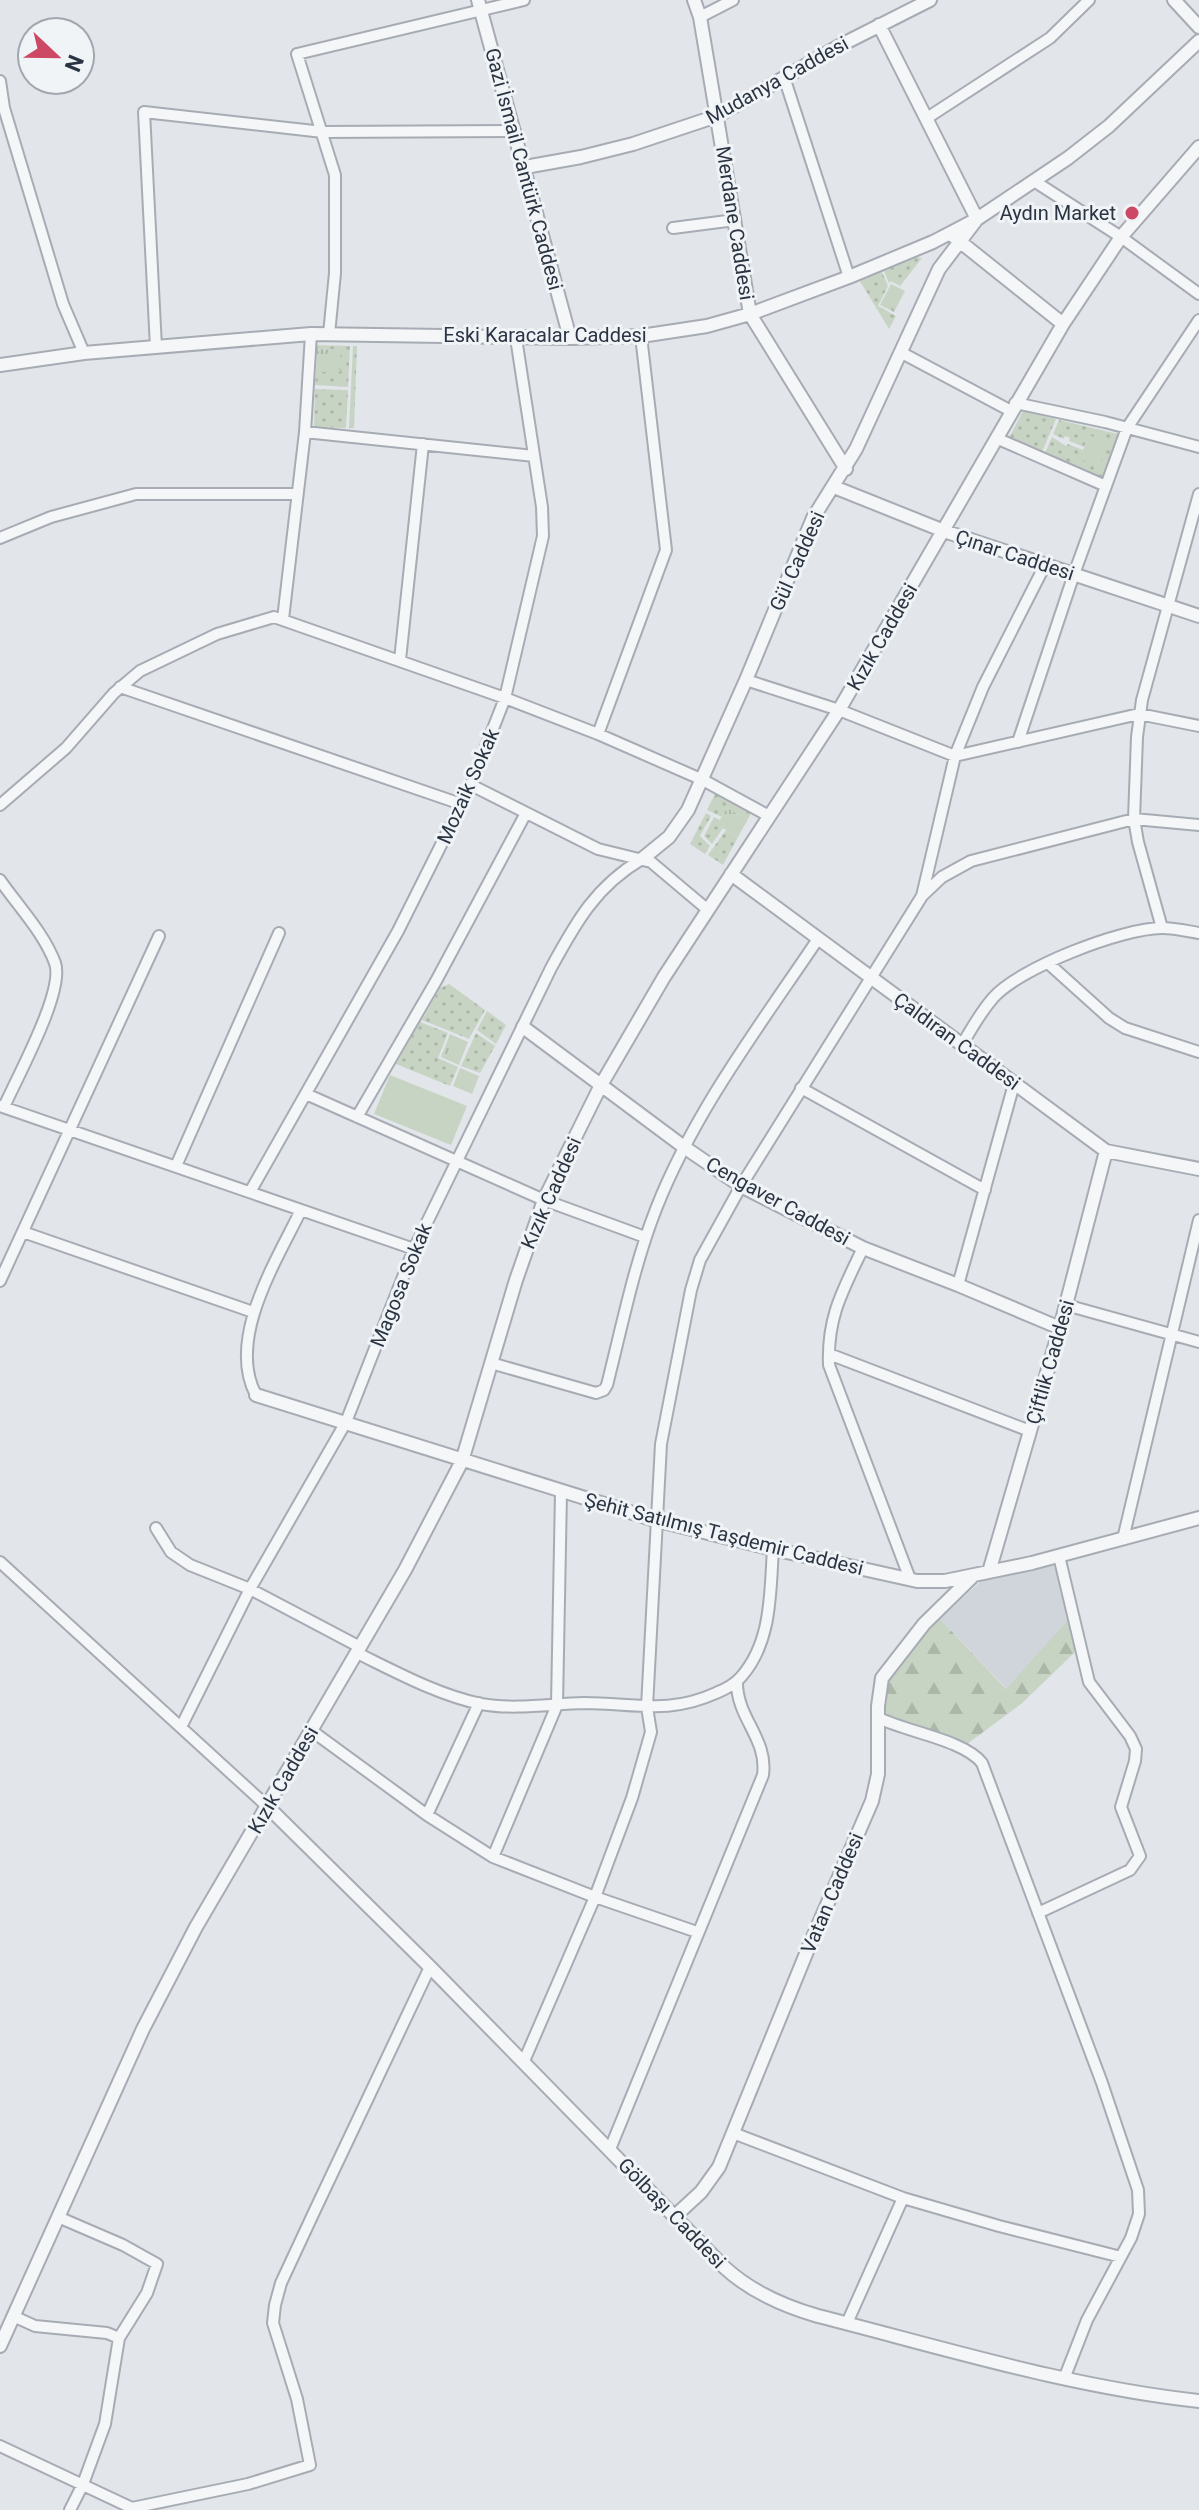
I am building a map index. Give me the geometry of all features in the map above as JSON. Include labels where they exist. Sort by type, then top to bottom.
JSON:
[{"type":"street","points":[[329,334],[335,273],[335,175],[297,54],[479,4],[524,0]]},
{"type":"street","name":"Merdane Caddesi","points":[[694,0],[700,17],[750,314],[846,469]]},
{"type":"street","points":[[700,17],[733,0]]},
{"type":"street","name":"Mudanya Caddesi","points":[[525,167],[633,144],[717,116],[916,3],[930,0]]},
{"type":"street","points":[[927,118],[1050,38],[1089,0]]},
{"type":"street","points":[[1174,0],[1199,27]]},
{"type":"street","name":"Gazi İsmail Cantürk Caddesi","points":[[479,4],[570,338]]},
{"type":"street","points":[[879,25],[977,219]]},
{"type":"street","name":"Eski Karacalar Caddesi","points":[[0,365],[84,353],[311,334],[570,338],[641,336],[707,326],[750,314],[954,237],[1109,126],[1199,41]]},
{"type":"street","points":[[784,77],[849,277]]},
{"type":"street","points":[[0,81],[4,108],[63,304],[84,353]]},
{"type":"street","points":[[156,347],[144,112],[323,132],[515,131]]},
{"type":"street","name":"Kızık Caddesi","points":[[0,2346],[143,2029],[196,1927],[359,1650],[462,1461],[516,1280],[544,1200],[601,1085],[664,977],[839,710],[1063,324],[1121,237],[1199,147]]},
{"type":"street","points":[[1034,181],[1121,237],[1199,294]]},
{"type":"street","points":[[673,228],[735,220]]},
{"type":"street","points":[[954,237],[1063,324]]},
{"type":"street","name":"Gül Caddesi","points":[[642,859],[669,837],[688,810],[746,680],[802,540],[846,469],[954,237]]},
{"type":"street","points":[[1018,742],[1127,428],[1199,320]]},
{"type":"street","points":[[283,619],[305,432],[311,334]]},
{"type":"street","points":[[598,734],[666,550],[641,336]]},
{"type":"street","name":"Mozaik Sokak","points":[[250,1192],[398,931],[471,785],[505,698],[543,536],[542,507],[516,338]]},
{"type":"street","points":[[902,353],[1013,407],[1127,428],[1199,447]]},
{"type":"street","points":[[305,432],[534,456]]},
{"type":"street","points":[[996,438],[1106,486]]},
{"type":"street","points":[[400,660],[423,444]]},
{"type":"street","name":"Çınar Caddesi","points":[[834,487],[944,531],[1199,616]]},
{"type":"street","points":[[0,538],[51,517],[136,494],[297,494]]},
{"type":"street","points":[[1162,928],[1134,819],[1139,714],[1199,494]]},
{"type":"street","points":[[922,896],[955,756],[983,687],[1045,565]]},
{"type":"street","points":[[0,805],[66,748],[120,687],[140,671],[161,658],[217,634],[266,618],[283,619],[598,734],[703,780],[769,816]]},
{"type":"street","points":[[746,680],[839,710],[955,756],[1139,714],[1199,726]]},
{"type":"street","points":[[120,687],[461,804]]},
{"type":"street","points":[[471,785],[598,849],[659,866],[708,910]]},
{"type":"street","points":[[357,1117],[436,981],[526,813]]},
{"type":"street","points":[[524,2061],[595,1897],[632,1798],[651,1732],[647,1707],[661,1444],[691,1290],[709,1240],[870,977],[922,896],[942,877],[971,861],[1134,819],[1199,825]]},
{"type":"street","name":"Magosa Sokak","points":[[181,1727],[250,1589],[346,1422],[414,1249],[564,944],[593,898],[619,873],[642,859]]},
{"type":"street","name":"Çaldıran Caddesi","points":[[731,874],[1106,1151],[1199,1169]]},
{"type":"street","points":[[0,880],[48,950],[57,972],[54,995],[2,1106],[414,1249]]},
{"type":"street","points":[[962,1045],[993,997],[1020,977],[1048,963],[1118,936],[1162,928],[1199,933]]},
{"type":"street","points":[[176,1166],[279,933]]},
{"type":"street","points":[[0,1281],[159,936]]},
{"type":"street","points":[[491,1363],[596,1393],[604,1390],[645,1237],[684,1147],[818,939]]},
{"type":"street","points":[[1048,963],[1109,1018],[1125,1028],[1199,1052]]},
{"type":"street","name":"Cengaver Caddesi","points":[[523,1027],[741,1186],[863,1248],[1060,1328]]},
{"type":"street","points":[[958,1285],[1014,1084]]},
{"type":"street","points":[[801,1088],[985,1190]]},
{"type":"street","points":[[306,1094],[544,1200],[645,1237]]},
{"type":"street","name":"Çiftlik Caddesi","points":[[989,1572],[1060,1328],[1106,1151]]},
{"type":"street","points":[[256,1395],[248,1369],[253,1312],[301,1210]]},
{"type":"street","points":[[1123,1539],[1199,1220]]},
{"type":"street","points":[[23,1232],[253,1312]]},
{"type":"street","points":[[863,1248],[833,1313],[829,1365],[910,1579]]},
{"type":"street","points":[[1066,1305],[1199,1342]]},
{"type":"street","points":[[829,1354],[1030,1431]]},
{"type":"street","name":"Şehit Satılmış Taşdemir Caddesi","points":[[256,1395],[655,1520],[773,1549],[931,1582],[1059,1556],[1199,1518]]},
{"type":"street","points":[[493,1857],[557,1705],[561,1492]]},
{"type":"street","points":[[156,1528],[179,1559],[250,1589],[416,1681],[479,1703],[687,1705],[730,1687],[757,1655],[762,1644],[773,1549]]},
{"type":"street","points":[[1038,1913],[1136,1866],[1140,1856],[1121,1807],[1136,1749],[1130,1736],[1089,1682],[1059,1556]]},
{"type":"street","points":[[0,1562],[268,1807]]},
{"type":"street","name":"Vatan Caddesi","points":[[675,2216],[712,2179],[872,1801],[878,1774],[879,1689],[889,1666],[939,1608],[975,1575]]},
{"type":"street","points":[[610,2149],[697,1932],[759,1791],[764,1755],[739,1703],[737,1681]]},
{"type":"street","points":[[427,1815],[479,1703]]},
{"type":"street","points":[[879,1718],[976,1755],[988,1777],[1102,2083],[1138,2190],[1139,2214],[1131,2238],[1087,2320],[1064,2379]]},
{"type":"street","points":[[312,1731],[427,1815],[493,1857],[697,1932]]},
{"type":"street","name":"Gölbaşı Caddesi","points":[[268,1807],[524,2061],[724,2267],[746,2285],[785,2306],[1064,2379],[1126,2392],[1199,2401]]},
{"type":"street","points":[[0,2446],[133,2509],[248,2484],[310,2465],[297,2399],[273,2323],[275,2305],[281,2283],[321,2195],[430,1967]]},
{"type":"street","points":[[733,2133],[903,2198],[1121,2257]]},
{"type":"street","points":[[847,2323],[903,2198]]},
{"type":"street","points":[[58,2217],[123,2245],[157,2264],[147,2293],[119,2338],[105,2424],[70,2510]]},
{"type":"street","points":[[13,2316],[35,2326],[107,2333],[119,2338]]},
{"type":"shaded area","points":[[1055,1565],[1076,1651],[1021,1704],[940,1619],[981,1581]]},
{"type":"green space","points":[[916,257],[922,258],[900,286],[891,281],[889,283],[884,271]]},
{"type":"green space","points":[[882,272],[888,286],[878,306],[896,316],[889,329],[860,281]]},
{"type":"green space","points":[[891,284],[905,291],[894,312],[880,305]]},
{"type":"green space","points":[[317,345],[350,346],[348,387],[315,385],[316,372],[339,372],[340,350],[317,349]]},
{"type":"green space","points":[[353,346],[357,346],[354,428],[349,428]]},
{"type":"green space","points":[[317,349],[341,350],[340,372],[316,372]]},
{"type":"green space","points":[[315,389],[348,390],[346,428],[314,427]]},
{"type":"green space","points":[[1023,411],[1056,419],[1042,452],[1009,438]]},
{"type":"green space","points":[[1059,420],[1118,434],[1102,477],[1045,453],[1052,437],[1066,446],[1068,444],[1083,450],[1080,460],[1089,435],[1084,447],[1069,441],[1070,438],[1053,434]]},
{"type":"green space","points":[[1089,435],[1108,442],[1099,467],[1079,459]]},
{"type":"green space","points":[[715,794],[751,813],[748,819],[727,808],[722,817],[707,810]]},
{"type":"green space","points":[[727,808],[748,819],[738,837],[717,825]]},
{"type":"green space","points":[[706,813],[711,816],[700,836],[710,846],[705,854],[690,844]]},
{"type":"green space","points":[[714,817],[720,820],[718,825],[723,828],[712,844],[704,836]]},
{"type":"green space","points":[[726,830],[738,837],[723,865],[708,855]]},
{"type":"green space","points":[[449,984],[485,1010],[469,1039],[422,1020],[440,988]]},
{"type":"green space","points":[[487,1011],[506,1025],[496,1044],[477,1030]]},
{"type":"green space","points":[[420,1022],[448,1033],[438,1058],[458,1067],[450,1086],[396,1064]]},
{"type":"green space","points":[[476,1033],[495,1046],[480,1073],[461,1066]]},
{"type":"green space","points":[[450,1034],[468,1042],[459,1065],[441,1057]]},
{"type":"green space","points":[[460,1068],[479,1076],[472,1094],[453,1086]]},
{"type":"green space","points":[[390,1075],[467,1106],[451,1145],[374,1114]]},
{"type":"green space","points":[[940,1619],[1006,1689],[1068,1620],[1076,1651],[1021,1704],[967,1744],[900,1724],[887,1713],[883,1700],[894,1670]]},
{"type":"place","name":"Aydın Market","points":[[1132,213]]}]
